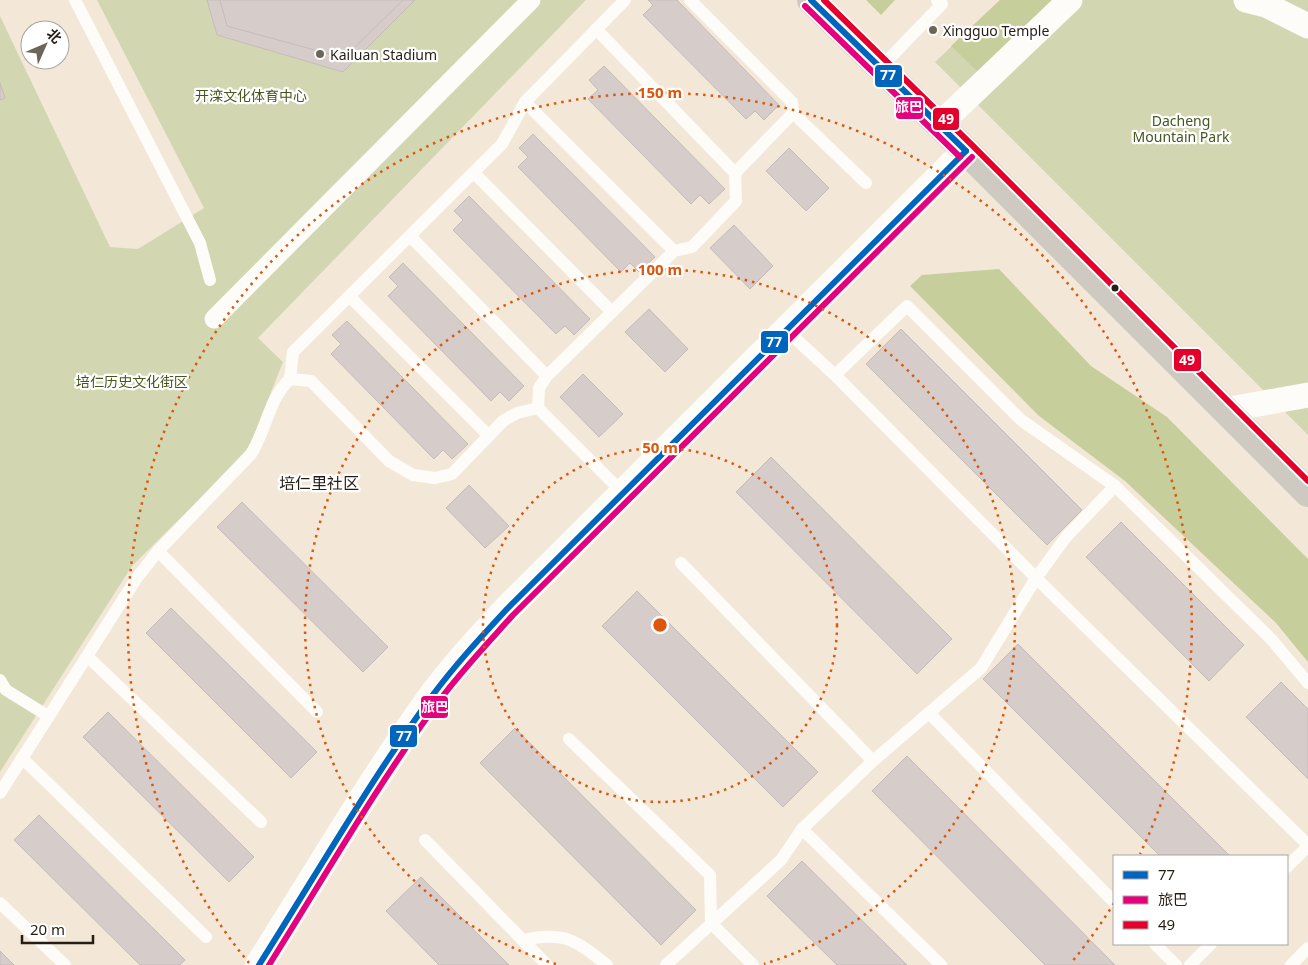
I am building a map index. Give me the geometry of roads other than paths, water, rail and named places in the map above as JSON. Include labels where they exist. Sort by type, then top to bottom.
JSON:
[{"type":"main road","points":[[811,0],[966,151],[1308,493]]},
{"type":"street","points":[[214,319],[531,0]]},
{"type":"street","points":[[939,125],[1070,0]]},
{"type":"street","points":[[1246,0],[1266,5],[1308,26]]},
{"type":"street","points":[[260,965],[405,735],[434,694],[507,609],[966,151]]},
{"type":"street","points":[[1226,410],[1308,395]]},
{"type":"lane","points":[[75,0],[200,243],[210,280]]},
{"type":"lane","points":[[0,793],[136,579],[158,551],[250,454],[258,443],[280,388],[290,379],[294,352],[502,144],[525,102],[625,0]]},
{"type":"lane","points":[[690,0],[792,102],[793,113],[866,183]]},
{"type":"lane","points":[[880,68],[942,2]]},
{"type":"lane","points":[[596,29],[734,173],[736,202],[692,247],[674,251],[547,376],[539,388],[538,408],[623,493]]},
{"type":"lane","points":[[525,102],[674,251]]},
{"type":"lane","points":[[734,173],[793,113]]},
{"type":"lane","points":[[474,172],[612,312]]},
{"type":"lane","points":[[410,236],[547,376]]},
{"type":"lane","points":[[350,297],[488,435]]},
{"type":"lane","points":[[835,375],[907,306],[1021,420],[1116,486],[1272,640],[1308,683]]},
{"type":"lane","points":[[786,330],[835,375],[1036,578],[1308,846],[1288,866]]},
{"type":"lane","points":[[290,379],[311,381],[389,461],[413,475],[435,478],[452,474],[488,435],[503,422],[517,413],[538,408]]},
{"type":"lane","points":[[666,965],[781,860],[802,828],[873,761],[980,668],[1036,578],[1066,537],[1116,486]]},
{"type":"lane","points":[[158,551],[317,712]]},
{"type":"lane","points":[[681,563],[873,761]]},
{"type":"lane","points":[[88,657],[261,822]]},
{"type":"lane","points":[[2,689],[48,716]]},
{"type":"lane","points":[[929,713],[1113,901]]},
{"type":"lane","points":[[569,739],[710,875],[711,923],[753,965]]},
{"type":"lane","points":[[22,758],[206,936]]},
{"type":"lane","points":[[802,828],[941,965]]},
{"type":"lane","points":[[425,840],[547,965]]},
{"type":"lane","points":[[0,903],[65,965]]},
{"type":"lane","points":[[523,940],[544,936],[576,940],[607,965]]},
{"type":"lane","points":[[1156,945],[1176,965]]},
{"type":"lane","points":[[1190,965],[1210,945]]},
{"type":"lane","points":[[1291,965],[1308,948]]},
{"type":"place","name":"Xingguo Temple","points":[[933,30]]},
{"type":"place","name":"Kailuan Stadium","points":[[320,54]]},
{"type":"district","name":"培仁里社区","points":[[319,483]]},
{"type":"park label","name":"开滦文化体育中心","points":[[251,95]]},
{"type":"park label","name":"Dacheng Mountain Park","points":[[1181,128]]},
{"type":"park label","name":"培仁历史文化街区","points":[[132,381]]}]
